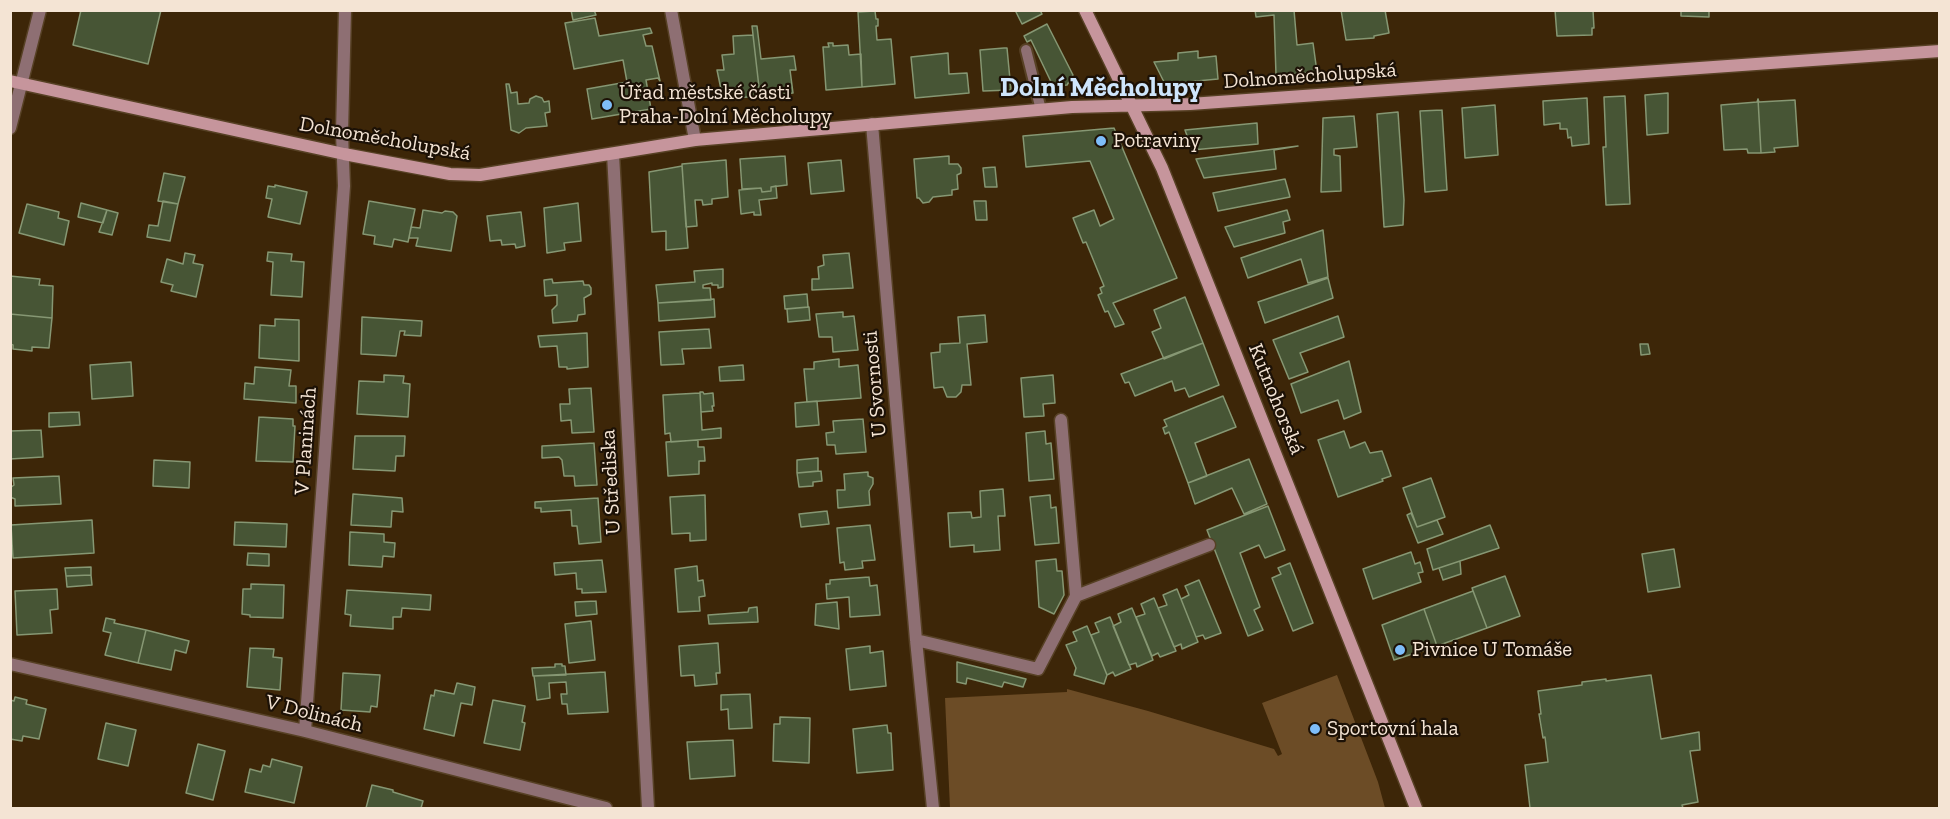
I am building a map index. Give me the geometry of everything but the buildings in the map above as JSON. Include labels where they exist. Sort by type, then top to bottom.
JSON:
[{"type":"street","points":[[10,128],[16,82],[40,10]]},
{"type":"street","name":"V Planinách","points":[[305,731],[344,197],[342,133],[345,10]]},
{"type":"street","points":[[671,10],[695,140]]},
{"type":"street","name":"Kutnohorská","points":[[1085,10],[1162,168],[1193,242],[1416,808]]},
{"type":"street","name":"Dolnoměcholupská","points":[[16,82],[344,154],[450,174],[480,175],[695,140],[1072,106],[1190,104],[1940,51]]},
{"type":"street","name":"U Svornosti","points":[[872,124],[916,640],[933,808]]},
{"type":"street","name":"U Střediska","points":[[613,154],[648,808]]},
{"type":"street","points":[[916,640],[1038,669],[1076,596],[1061,420]]},
{"type":"street","points":[[1076,596],[1209,545]]},
{"type":"street","name":"V Dolinách","points":[[10,663],[305,731],[606,808]]},
{"type":"lane","points":[[1026,50],[1041,110]]},
{"type":"shaded area","points":[[1337,675],[1378,782],[1385,808],[950,808],[945,698],[1067,692],[1067,689],[1274,749],[1278,756],[1282,754],[1262,703]]},
{"type":"place","name":"Úřad městské části Praha-Dolní Měcholupy","points":[[607,105]]},
{"type":"place","name":"Potraviny","points":[[1101,141]]},
{"type":"place","name":"Pivnice U Tomáše","points":[[1400,650]]},
{"type":"place","name":"Sportovní hala","points":[[1315,729]]},
{"type":"district","name":"Dolní Měcholupy","points":[[1101,88]]}]
